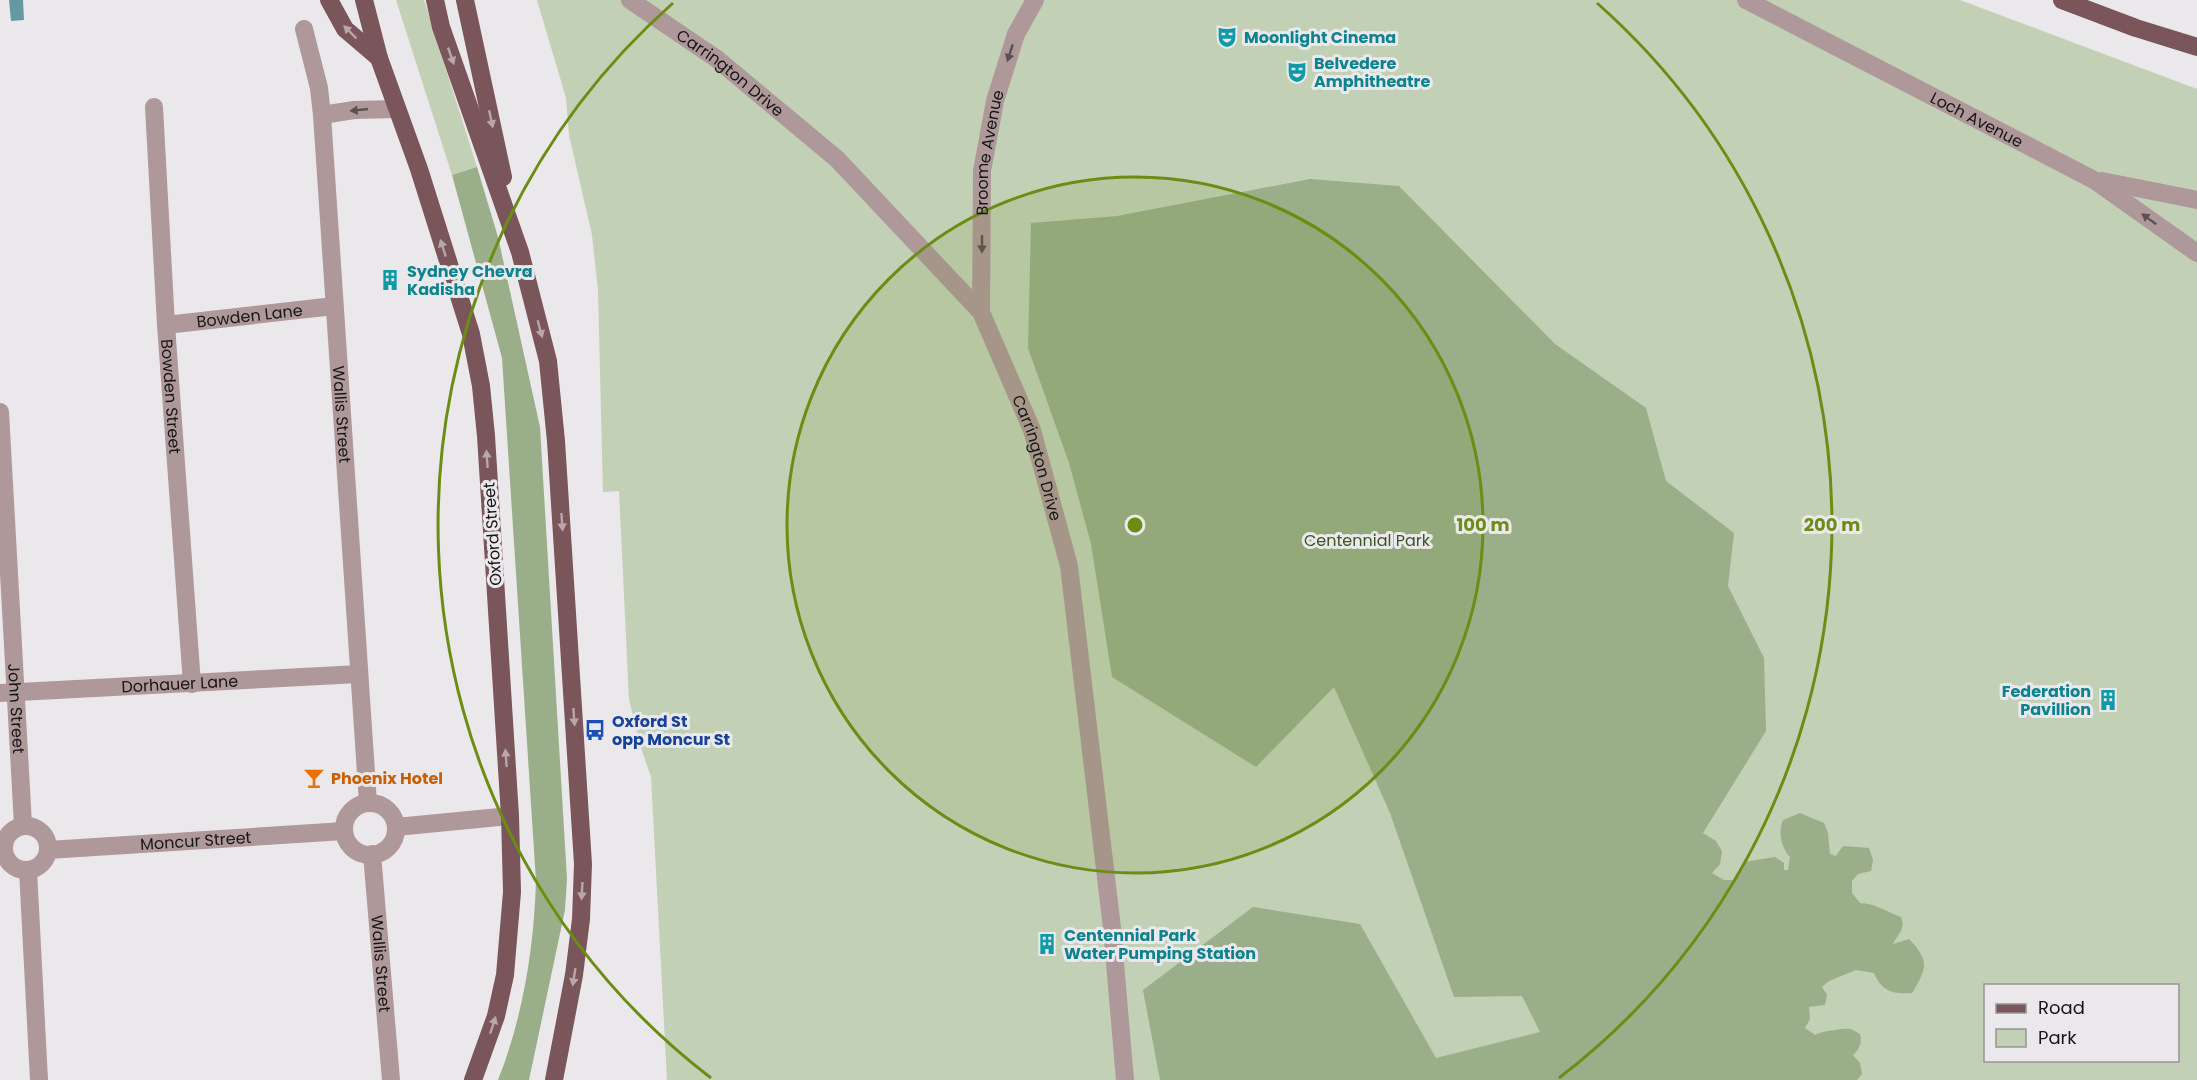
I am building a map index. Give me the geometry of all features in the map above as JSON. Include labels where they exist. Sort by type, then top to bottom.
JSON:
[{"type":"main road","points":[[329,0],[345,29],[379,58]]},
{"type":"main road","name":"Oxford Street","points":[[364,0],[379,58],[419,170],[471,334],[481,386],[510,816],[512,892],[505,975],[496,1016],[473,1080]]},
{"type":"main road","points":[[435,0],[441,27],[520,252]]},
{"type":"main road","points":[[465,0],[520,252],[548,361],[556,441],[583,864],[574,975],[554,1080]]},
{"type":"main road","points":[[2062,0],[2136,28],[2197,47]]},
{"type":"street","name":"Carrington Drive","points":[[630,0],[717,59],[837,159],[981,312],[1032,430],[1069,566],[1112,928],[1125,1080]]},
{"type":"street","name":"Broome Avenue","points":[[981,312],[982,171],[995,100],[1016,34],[1035,0]]},
{"type":"street","name":"Loch Avenue","points":[[1746,0],[2094,180],[2197,253]]},
{"type":"street","name":"Wallis Street","points":[[304,29],[319,88],[322,115],[368,803]]},
{"type":"street","name":"Bowden Street","points":[[154,107],[166,325],[192,684]]},
{"type":"street","points":[[322,115],[354,110],[397,109]]},
{"type":"street","points":[[2094,180],[2197,200]]},
{"type":"street","name":"Bowden Lane","points":[[166,325],[334,306]]},
{"type":"street","name":"John Street","points":[[0,412],[8,693],[23,825]]},
{"type":"street","name":"Dorhauer Lane","points":[[8,693],[359,674]]},
{"type":"street","points":[[368,803],[383,807],[390,812],[396,827],[395,835],[387,848],[372,854],[357,851],[350,845],[344,831],[348,815],[360,805],[368,803]]},
{"type":"street","points":[[396,827],[510,816]]},
{"type":"street","points":[[23,825],[39,829],[48,841],[46,857],[41,864],[28,870],[13,866],[2,851],[8,834],[23,825]]},
{"type":"street","name":"Moncur Street","points":[[48,850],[344,831]]},
{"type":"street","name":"Wallis Street","points":[[372,854],[392,1078]]},
{"type":"street","points":[[28,870],[39,1080]]},
{"type":"green space","points":[[396,0],[424,0],[477,167],[452,175]]},
{"type":"green space","name":"Centennial Park","points":[[537,0],[1960,0],[2197,89],[2197,1080],[667,1080],[651,777],[640,745],[629,699],[619,491],[603,492],[598,291],[592,235],[569,135],[566,98]]},
{"type":"green space","points":[[477,167],[498,237],[540,427],[567,879],[565,910],[529,1080],[498,1080],[514,1032],[526,982],[533,932],[536,881],[502,358],[452,175]]},
{"type":"green space","points":[[1310,179],[1399,186],[1555,344],[1646,408],[1666,481],[1734,533],[1728,586],[1764,658],[1766,731],[1703,833],[1716,841],[1722,851],[1720,864],[1712,873],[1724,880],[1733,880],[1744,862],[1775,857],[1784,863],[1784,870],[1788,870],[1790,857],[1783,844],[1781,825],[1783,820],[1800,813],[1824,823],[1828,833],[1830,854],[1836,856],[1843,846],[1869,848],[1873,860],[1871,871],[1858,874],[1852,881],[1852,893],[1860,903],[1875,906],[1901,917],[1902,928],[1893,944],[1909,939],[1920,953],[1924,965],[1921,977],[1912,993],[1889,990],[1881,984],[1874,973],[1856,970],[1829,981],[1822,987],[1827,995],[1825,1005],[1809,1007],[1810,1019],[1805,1028],[1815,1035],[1847,1029],[1860,1034],[1860,1045],[1853,1055],[1860,1063],[1862,1074],[1857,1080],[1160,1080],[1143,990],[1253,907],[1360,924],[1436,1058],[1540,1032],[1522,996],[1454,997],[1390,813],[1334,687],[1256,767],[1112,677],[1091,544],[1069,463],[1028,348],[1031,223],[1117,216]]},
{"type":"water","points":[[9,0],[23,0],[24,20],[11,21]]},
{"type":"place","name":"Moonlight Cinema","points":[[1227,37]]},
{"type":"place","name":"Belvedere Amphitheatre","points":[[1297,72]]},
{"type":"place","name":"Sydney Chevra Kadisha","points":[[390,280]]},
{"type":"place","name":"Federation Pavillion","points":[[2108,700]]},
{"type":"place","name":"Oxford St opp Moncur St","points":[[595,730]]},
{"type":"place","name":"Phoenix Hotel","points":[[314,778]]},
{"type":"place","name":"Centennial Park Water Pumping Station","points":[[1047,944]]}]
